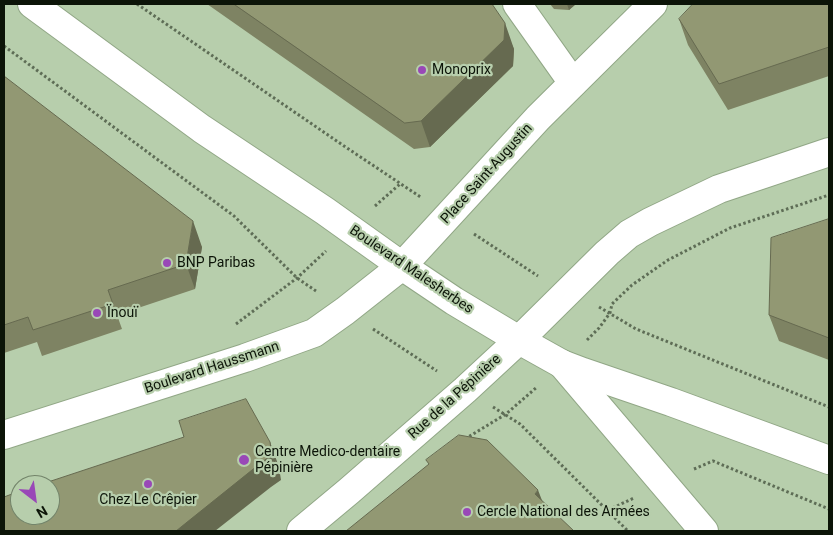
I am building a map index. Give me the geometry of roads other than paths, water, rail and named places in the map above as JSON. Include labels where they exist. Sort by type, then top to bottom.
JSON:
[{"type":"main road","name":"Boulevard Malesherbes","points":[[32,4],[202,130],[325,211],[454,301],[519,340],[562,364],[829,460]]},
{"type":"main road","points":[[517,4],[573,84]]},
{"type":"main road","name":"Place Saint-Augustin","points":[[402,266],[538,118],[653,4]]},
{"type":"main road","points":[[519,340],[607,253],[629,234],[719,189],[829,152]]},
{"type":"main road","name":"Boulevard Haussmann","points":[[4,435],[245,358],[314,333],[402,266]]},
{"type":"main road","name":"Rue de la Pépinière","points":[[301,531],[465,390],[519,340]]},
{"type":"main road","points":[[562,364],[704,531]]},
{"type":"place","name":"Monoprix","points":[[422,70]]},
{"type":"place","name":"BNP Paribas","points":[[167,263]]},
{"type":"place","name":"Ïnouï","points":[[97,313]]},
{"type":"place","name":"Centre Medico-dentaire Pépinière","points":[[244,460]]},
{"type":"place","name":"Chez Le Crêpier","points":[[148,484]]},
{"type":"place","name":"Cercle National des Armées","points":[[467,512]]}]
